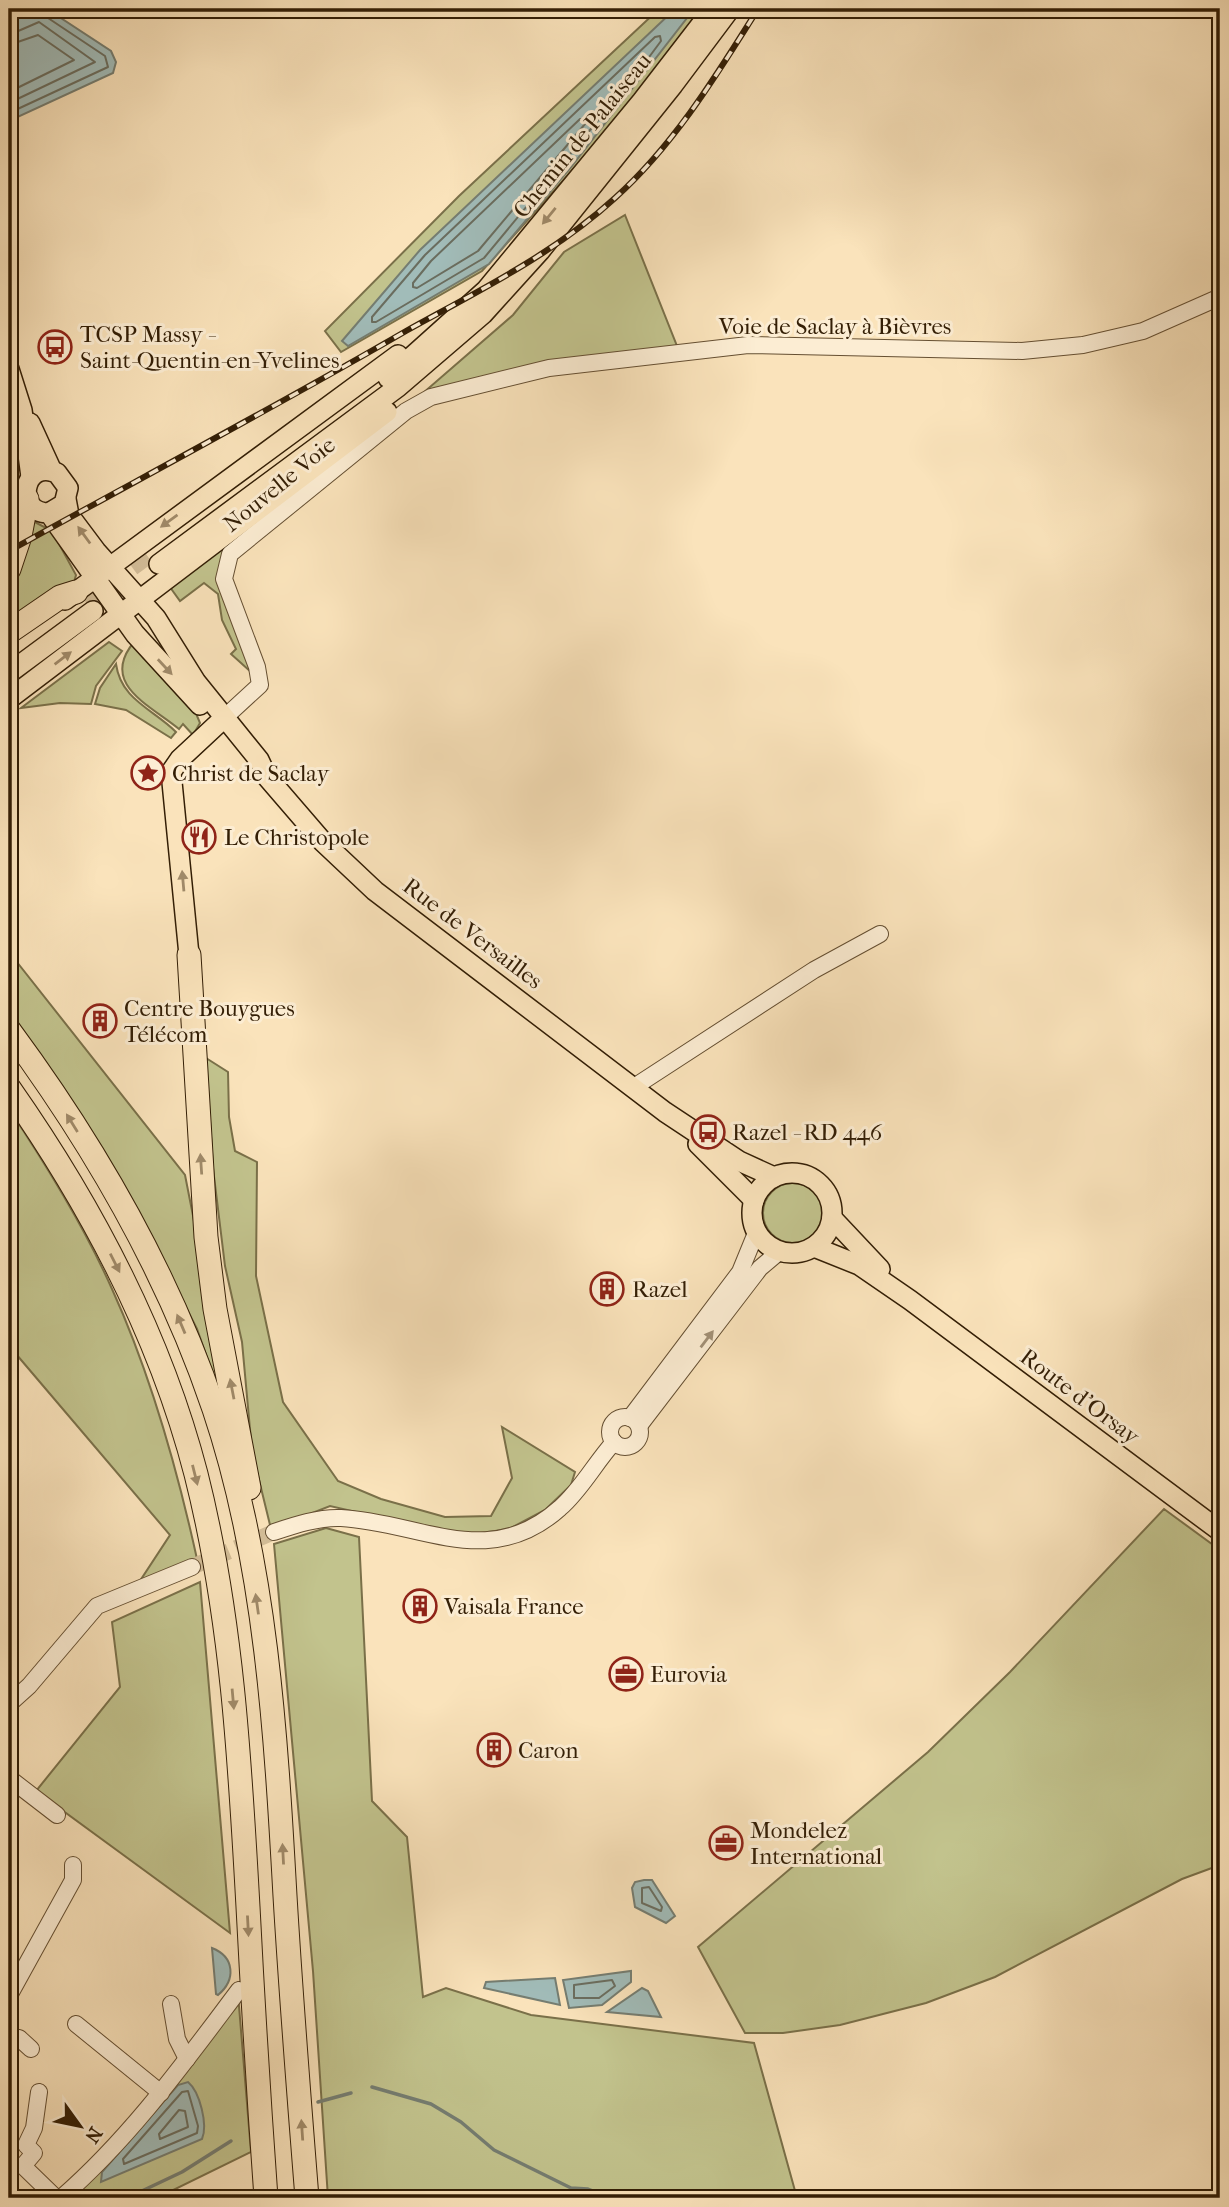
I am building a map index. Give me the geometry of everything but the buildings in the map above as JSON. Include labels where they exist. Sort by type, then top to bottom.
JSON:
[{"type":"highway","points":[[9,569],[20,536],[26,499]]},
{"type":"highway","points":[[9,632],[60,597],[87,595]]},
{"type":"highway","points":[[188,952],[206,1237],[215,1309],[240,1428],[255,1528],[250,1553]]},
{"type":"highway","points":[[9,1030],[95,1161],[134,1227],[173,1305],[214,1409],[235,1482],[250,1553],[275,1745],[307,2198]]},
{"type":"highway","points":[[9,1088],[82,1203],[127,1288],[168,1387],[196,1474],[218,1574],[232,1688],[266,2198]]},
{"type":"main road","name":"Chemin de Palaiseau","points":[[486,290],[649,92],[713,9]]},
{"type":"main road","name":"Chemin de Palaiseau","points":[[540,251],[730,9]]},
{"type":"main road","points":[[486,290],[375,389],[155,559],[421,369],[483,314],[540,251]]},
{"type":"main road","points":[[9,699],[435,373],[517,292],[540,251]]},
{"type":"main road","points":[[9,673],[87,595],[110,565],[406,349],[452,311],[486,290]]},
{"type":"main road","points":[[9,369],[22,410],[52,471],[67,484],[66,499],[60,508],[49,513],[33,509],[26,499],[25,489],[31,477],[40,471],[52,471]]},
{"type":"main road","points":[[22,410],[31,477]]},
{"type":"main road","name":"Rue de Versailles","points":[[66,499],[69,515],[156,618],[219,722],[252,767],[267,777],[323,842],[375,891],[665,1111],[739,1161],[774,1177]]},
{"type":"main road","name":"Rue de Versailles","points":[[49,513],[87,595],[120,615],[219,722]]},
{"type":"main road","points":[[9,641],[87,595]]},
{"type":"main road","points":[[9,657],[87,595]]},
{"type":"main road","points":[[188,952],[171,772],[180,759],[219,722]]},
{"type":"main road","name":"Rue de Versailles","points":[[665,1111],[754,1200]]},
{"type":"main road","points":[[795,1173],[815,1180],[829,1196],[832,1218],[829,1229],[814,1247],[797,1254],[779,1252],[762,1241],[757,1233],[751,1212],[754,1200],[758,1190],[774,1177],[795,1173]]},
{"type":"main road","name":"Route d'Orsay","points":[[832,1218],[910,1300]]},
{"type":"main road","name":"Route d'Orsay","points":[[814,1247],[859,1265],[910,1300],[1220,1531]]},
{"type":"street","name":"Voie de Saclay à Bièvres","points":[[406,411],[431,397],[538,371],[748,345],[1022,351],[1083,345],[1143,331],[1220,297]]},
{"type":"street","name":"Nouvelle Voie","points":[[219,722],[260,685],[257,667],[224,579],[230,554],[406,411]]},
{"type":"street","points":[[634,1087],[814,970],[880,934]]},
{"type":"street","points":[[635,1422],[621,1417],[612,1424],[611,1436],[614,1443],[623,1447],[633,1445],[639,1438],[635,1422],[740,1272],[757,1233]]},
{"type":"street","points":[[635,1422],[760,1268],[779,1252]]},
{"type":"street","points":[[274,1532],[338,1518],[462,1541],[484,1542],[510,1537],[537,1525],[561,1508],[614,1443]]},
{"type":"street","points":[[9,1704],[29,1686],[97,1606],[192,1566]]},
{"type":"street","points":[[9,1778],[57,1815]]},
{"type":"street","points":[[9,1996],[73,1880],[73,1865]]},
{"type":"street","points":[[39,2092],[34,2128],[26,2145],[34,2154],[23,2166],[25,2171],[59,2198],[97,2166],[161,2093],[239,1990]]},
{"type":"street","points":[[171,2004],[177,2039],[187,2059]]},
{"type":"street","points":[[76,2024],[161,2093]]},
{"type":"street","points":[[9,2036],[19,2038],[30,2049]]},
{"type":"green space","points":[[659,9],[704,9],[614,124],[482,271],[341,352],[325,331],[459,196]]},
{"type":"green space","points":[[625,215],[677,346],[423,393],[513,315],[564,252]]},
{"type":"green space","points":[[274,502],[221,558],[251,672],[231,654],[236,649],[222,620],[218,594],[204,583],[180,601],[167,583]]},
{"type":"green space","points":[[29,519],[52,531],[76,575],[74,582],[9,625],[9,579]]},
{"type":"green space","points":[[109,642],[122,651],[96,686],[91,704],[60,703],[21,708]]},
{"type":"green space","points":[[134,642],[195,711],[200,723],[193,735],[183,724],[179,729],[143,702],[125,682],[122,670],[125,657]]},
{"type":"green space","points":[[116,664],[124,687],[131,695],[176,732],[171,738],[126,710],[95,704],[100,688]]},
{"type":"green space","points":[[9,952],[185,1175],[215,1328],[218,1389],[197,1329],[170,1276],[9,1014]]},
{"type":"green space","points":[[206,1058],[228,1072],[229,1117],[235,1151],[257,1162],[256,1276],[283,1402],[338,1481],[381,1499],[445,1517],[491,1516],[512,1478],[502,1427],[575,1472],[571,1485],[545,1510],[509,1529],[474,1534],[435,1530],[330,1506],[271,1529],[252,1451],[242,1342],[225,1266],[213,1168]]},
{"type":"green space","points":[[9,1109],[64,1197],[112,1289],[151,1388],[181,1491],[197,1559],[136,1587],[170,1535],[16,1354],[9,1352]]},
{"type":"green space","points":[[793,1183],[814,1192],[823,1213],[814,1234],[793,1243],[772,1234],[763,1213],[772,1192]]},
{"type":"green space","points":[[1164,1509],[1220,1550],[1220,1865],[1182,1879],[995,1977],[926,2003],[840,2025],[783,2033],[745,2033],[698,1947],[928,1752],[1010,1672]]},
{"type":"green space","points":[[326,1528],[359,1537],[372,1801],[407,1837],[423,1997],[446,1988],[531,2015],[754,2043],[797,2198],[328,2198],[313,1971],[274,1544]]},
{"type":"green space","points":[[200,1582],[230,1933],[36,1791],[120,1687],[112,1622]]},
{"type":"green space","points":[[238,1994],[251,2152],[157,2198],[74,2198],[156,2105]]},
{"type":"water","points":[[27,9],[47,9],[111,51],[116,62],[113,73],[9,121],[9,20]]},
{"type":"water","points":[[675,9],[694,9],[571,167],[489,264],[348,346],[342,341],[420,250]]},
{"type":"water","points":[[652,1880],[675,1916],[666,1923],[635,1907],[632,1888],[635,1882]]},
{"type":"water","points":[[212,1948],[225,1957],[230,1969],[228,1983],[218,1995],[216,1994]]},
{"type":"water","points":[[631,1971],[631,1982],[602,2005],[569,2008],[563,1980]]},
{"type":"water","points":[[555,1978],[560,2005],[484,1988],[486,1982]]},
{"type":"water","points":[[642,1988],[648,1991],[661,2017],[607,2012]]},
{"type":"water","points":[[188,2082],[202,2109],[202,2139],[101,2182],[102,2172],[178,2085]]},
{"type":"waterway","points":[[372,2087],[431,2104],[461,2122],[494,2150],[571,2188],[588,2189],[610,2198]]},
{"type":"waterway","points":[[318,2102],[351,2093]]},
{"type":"waterway","points":[[127,2198],[182,2172],[231,2141]]},
{"type":"tunnel","points":[[85,601],[150,553]]},
{"type":"tunnel","points":[[192,1567],[274,1532]]},
{"type":"railway","points":[[9,551],[488,286],[567,237],[615,198],[656,156],[693,109],[758,9]]},
{"type":"place","name":"TCSP Massy - Saint-Quentin-en-Yvelines","points":[[55,347]]},
{"type":"place","name":"Christ de Saclay","points":[[148,773]]},
{"type":"place","name":"Le Christopole","points":[[199,837]]},
{"type":"place","name":"Centre Bouygues Télécom","points":[[100,1021]]},
{"type":"place","name":"Razel - RD 446","points":[[708,1132]]},
{"type":"place","name":"Razel","points":[[607,1289]]},
{"type":"place","name":"Vaisala France","points":[[420,1606]]},
{"type":"place","name":"Eurovia","points":[[626,1674]]},
{"type":"place","name":"Caron","points":[[494,1750]]},
{"type":"place","name":"Mondelez International","points":[[726,1843]]}]
